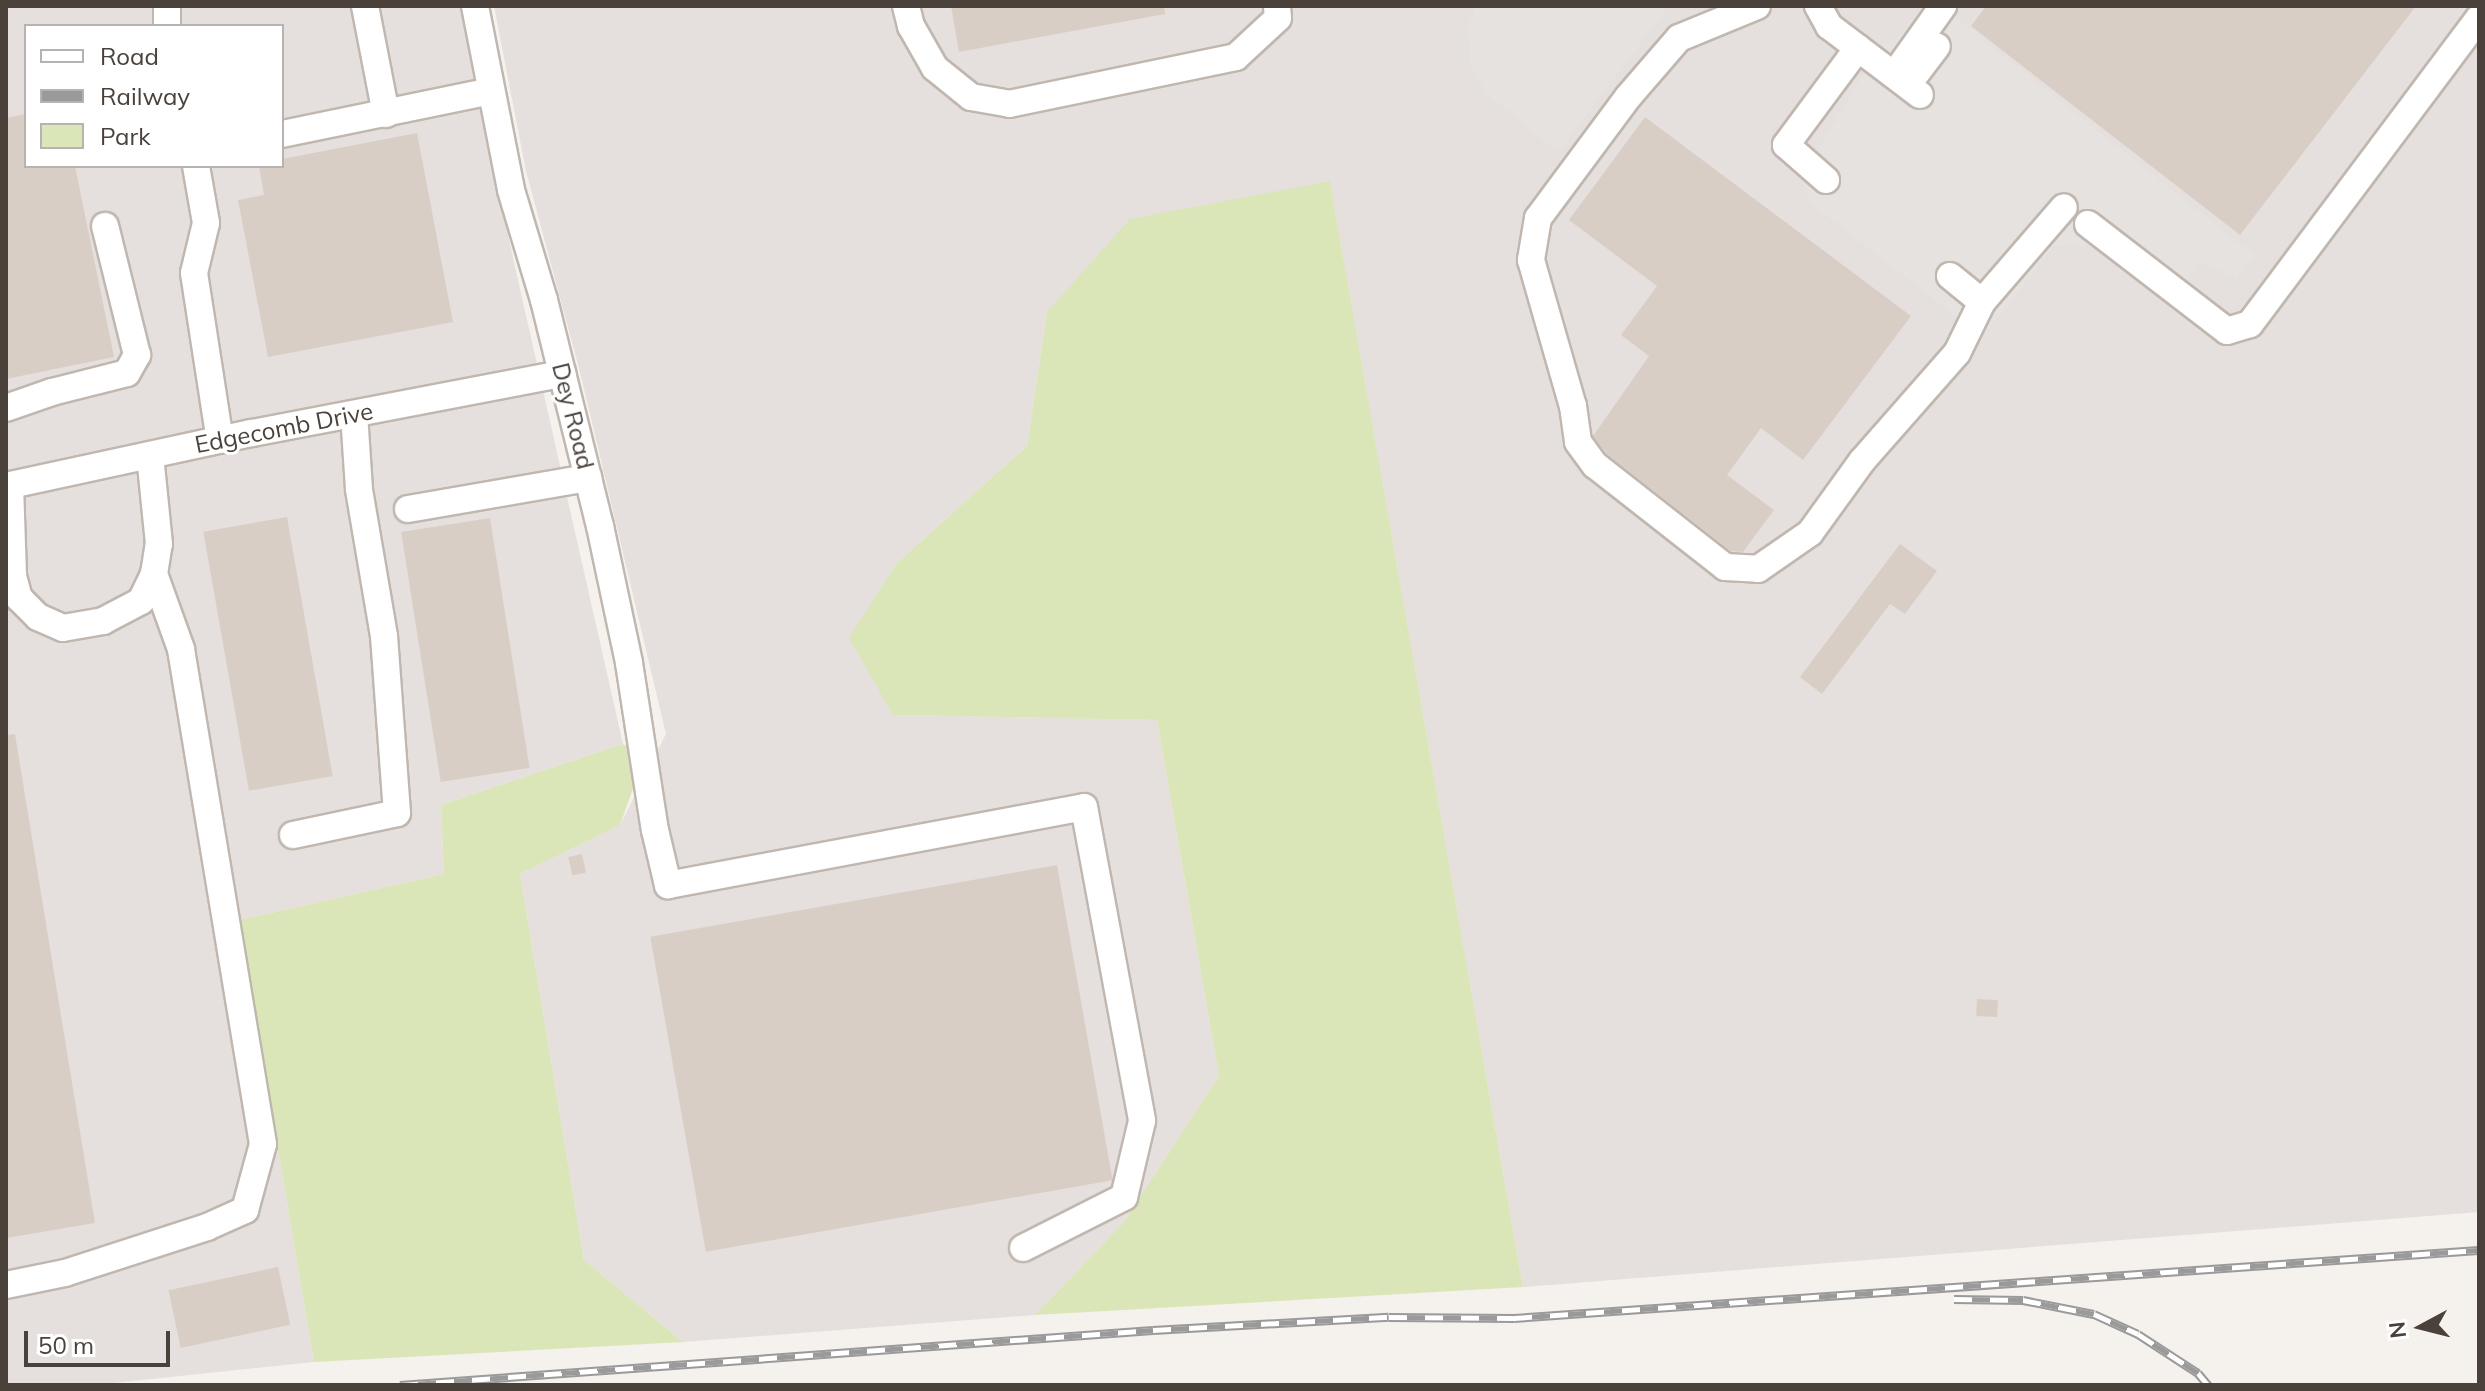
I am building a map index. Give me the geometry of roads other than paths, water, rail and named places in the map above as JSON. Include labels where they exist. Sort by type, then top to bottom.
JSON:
[{"type":"street","points":[[365,6],[386,114]]},
{"type":"street","name":"Dey Road","points":[[475,6],[511,190],[588,478],[629,663],[655,830],[668,885],[1084,807],[1142,1121],[1124,1197],[1023,1248]]},
{"type":"street","points":[[906,6],[911,26],[935,68],[971,97],[1009,104],[1236,57],[1278,18],[1277,6]]},
{"type":"street","points":[[1757,6],[1679,38],[1628,97],[1538,218],[1531,260],[1573,406],[1578,442],[1595,465],[1725,567],[1758,569],[1810,533],[1862,461],[1957,353],[1982,302],[2064,207]]},
{"type":"street","points":[[1818,6],[1829,26],[1907,85]]},
{"type":"street","points":[[1907,85],[1943,6]]},
{"type":"street","points":[[2088,224],[2227,331],[2250,324],[2479,18]]},
{"type":"street","points":[[1907,85],[1937,46]]},
{"type":"street","points":[[1826,180],[1786,145],[1858,48]]},
{"type":"street","points":[[284,134],[491,91]]},
{"type":"street","points":[[196,168],[206,223],[194,273],[220,440]]},
{"type":"street","points":[[6,408],[52,392],[127,373],[137,355],[105,226]]},
{"type":"street","points":[[1950,276],[1982,302]]},
{"type":"street","name":"Edgecomb Drive","points":[[8,486],[220,440],[562,374]]},
{"type":"street","points":[[293,835],[397,813],[384,636],[359,489],[354,414]]},
{"type":"street","points":[[8,486],[13,576],[19,598],[38,617],[63,628],[103,621],[141,601],[154,574],[159,544],[150,455]]},
{"type":"street","points":[[408,509],[588,478]]},
{"type":"street","points":[[6,1285],[65,1273],[207,1227],[245,1210],[263,1144],[181,649],[154,574]]},
{"type":"railway","points":[[400,1385],[1153,1330],[1389,1317],[1514,1318],[2479,1250]]},
{"type":"railway","points":[[1954,1299],[2023,1300],[2094,1314],[2138,1334],[2198,1373],[2208,1385]]}]
